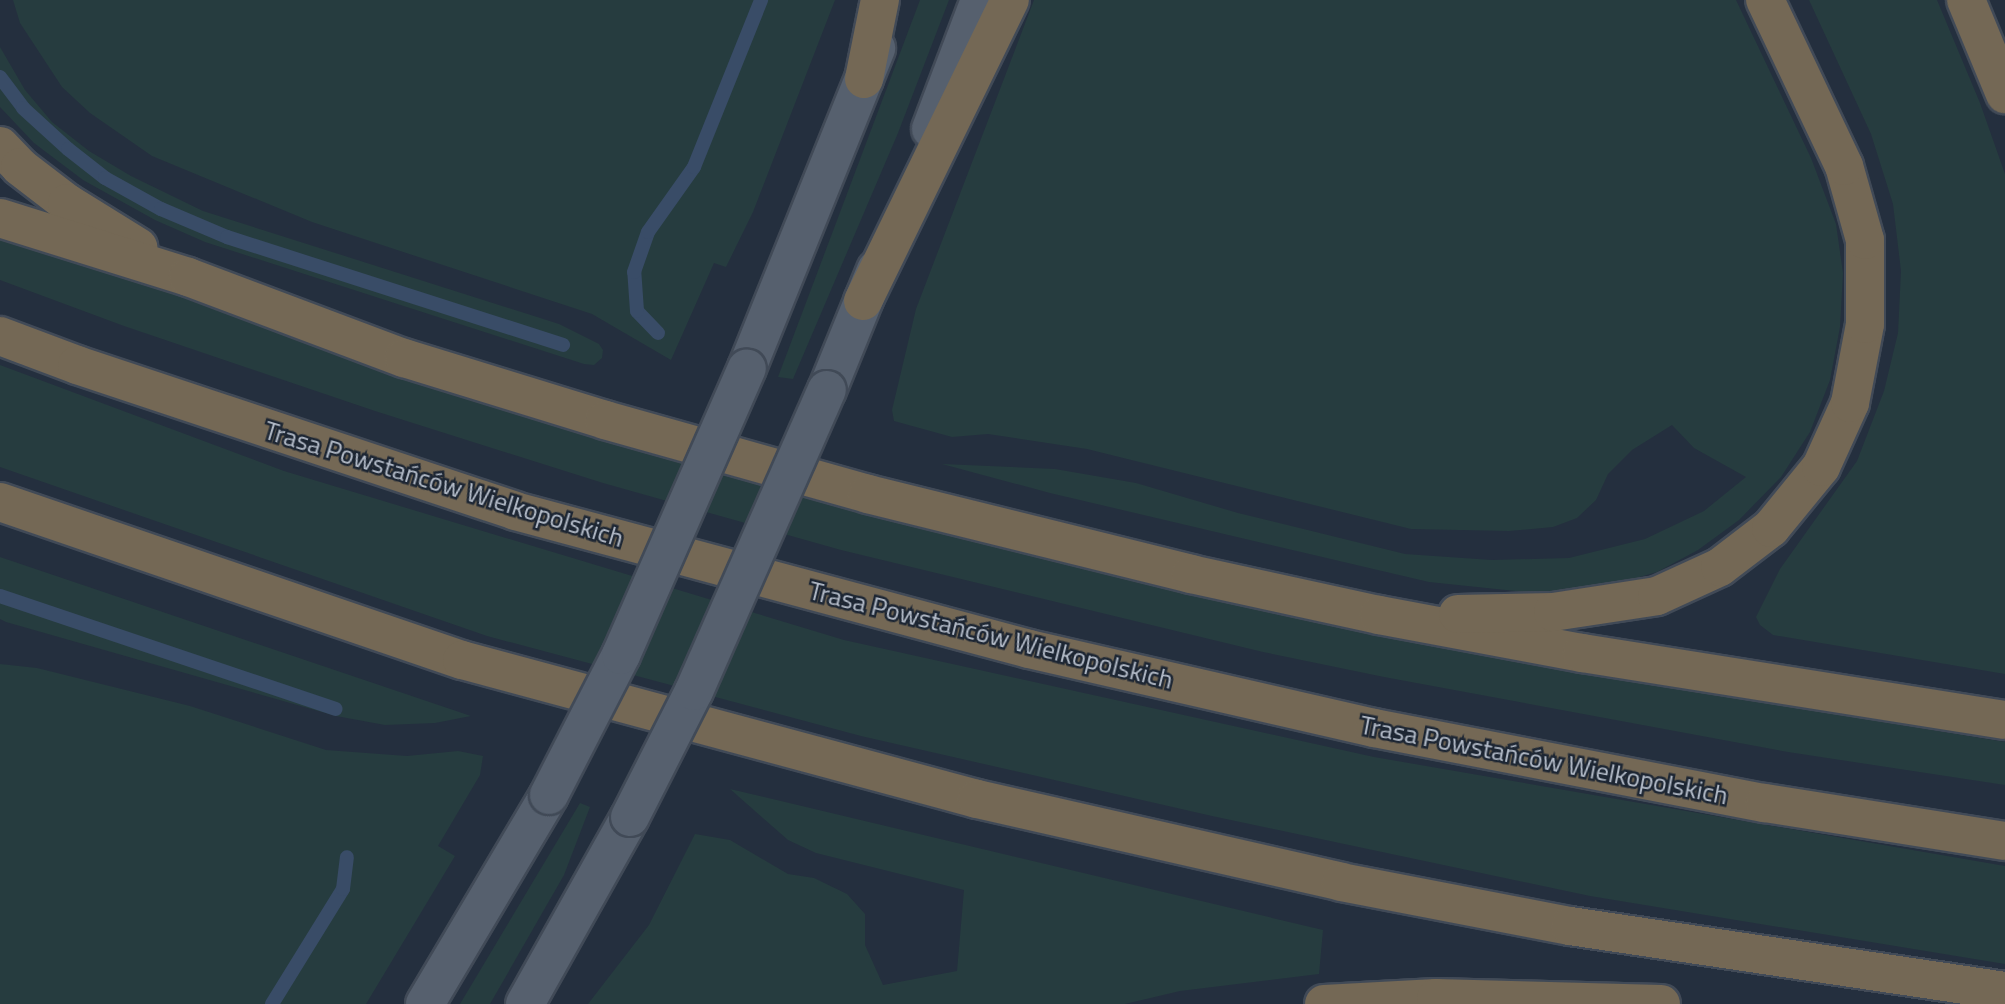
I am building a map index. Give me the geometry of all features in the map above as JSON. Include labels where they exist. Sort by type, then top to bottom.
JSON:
[{"type":"highway","points":[[864,79],[880,0]]},
{"type":"highway","points":[[863,301],[1010,0]]},
{"type":"highway","points":[[1379,615],[1553,612],[1657,596],[1720,567],[1771,528],[1821,467],[1850,403],[1865,324],[1865,240],[1844,166],[1765,0]]},
{"type":"highway","points":[[1966,0],[2005,94]]},
{"type":"highway","points":[[0,146],[20,167],[67,203],[188,277]]},
{"type":"highway","points":[[0,218],[188,277],[404,358],[618,424],[895,501],[1191,574],[1379,615],[1582,653],[2005,720]]},
{"type":"highway","name":"Trasa Powstańców Wielkopolskich","points":[[0,336],[77,365],[515,511],[1029,649],[1374,728],[1765,803],[2005,841]]},
{"type":"highway","points":[[6,505],[462,660],[977,799],[1341,882],[1556,923],[2005,991]]},
{"type":"highway","points":[[1324,1004],[1436,998],[1661,1004]]},
{"type":"main road","points":[[425,1004],[549,794],[621,654],[747,368],[894,0]]},
{"type":"main road","points":[[526,1004],[630,817],[694,691],[827,390],[980,0]]},
{"type":"green space","points":[[13,0],[835,0],[753,212],[726,267],[714,263],[671,360],[592,314],[312,222],[152,156],[90,113],[62,87],[20,23]]},
{"type":"green space","points":[[920,0],[949,0],[898,133],[793,379],[778,377]]},
{"type":"green space","points":[[1034,0],[1736,0],[1811,158],[1836,224],[1843,273],[1840,327],[1830,380],[1810,432],[1781,477],[1739,520],[1698,550],[1657,572],[1598,589],[1525,592],[1429,582],[1050,493],[942,464],[1055,469],[1136,483],[1238,513],[1405,554],[1492,560],[1569,558],[1645,539],[1704,511],[1746,477],[1694,448],[1672,425],[1632,450],[1608,474],[1596,500],[1577,518],[1553,527],[1509,531],[1411,529],[1087,449],[988,434],[952,437],[894,421],[892,410],[916,309]]},
{"type":"green space","points":[[1809,0],[1937,0],[1980,103],[2005,174],[2005,674],[1773,635],[1760,625],[1756,617],[1780,569],[1857,461],[1884,391],[1898,333],[1901,271],[1893,204],[1871,134]]},
{"type":"green space","points":[[0,47],[25,90],[52,122],[89,151],[131,176],[203,211],[559,324],[599,344],[603,350],[602,358],[594,365],[584,364],[205,242],[155,220],[83,180],[34,143],[0,107]]},
{"type":"green space","points":[[0,231],[327,350],[517,411],[1330,622],[1574,671],[2005,742],[2005,785],[1788,752],[1384,677],[1263,652],[841,550],[603,483],[375,411],[124,326],[0,280]]},
{"type":"green space","points":[[0,365],[284,471],[844,640],[1374,757],[2005,866],[2005,964],[1590,896],[1212,816],[861,736],[487,636],[0,467]]},
{"type":"green space","points":[[0,557],[471,716],[435,723],[385,725],[336,716],[6,622],[0,619]]},
{"type":"green space","points":[[0,664],[37,668],[190,706],[326,750],[407,756],[458,751],[483,756],[480,775],[438,846],[455,856],[366,1004],[0,1004]]},
{"type":"green space","points":[[730,789],[1323,930],[1319,974],[1180,991],[1125,1004],[588,1004],[649,925],[695,834],[730,840],[788,874],[814,878],[847,894],[865,914],[865,945],[883,985],[957,971],[964,890],[816,853],[788,840]]},
{"type":"green space","points":[[580,803],[590,807],[564,875],[490,1004],[460,1004]]},
{"type":"waterway","points":[[658,333],[637,311],[634,272],[648,232],[694,167],[761,0]]},
{"type":"waterway","points":[[0,77],[23,108],[68,149],[105,178],[161,209],[227,237],[563,345]]},
{"type":"waterway","points":[[0,596],[335,709]]},
{"type":"waterway","points":[[272,1004],[343,889],[347,857]]}]
